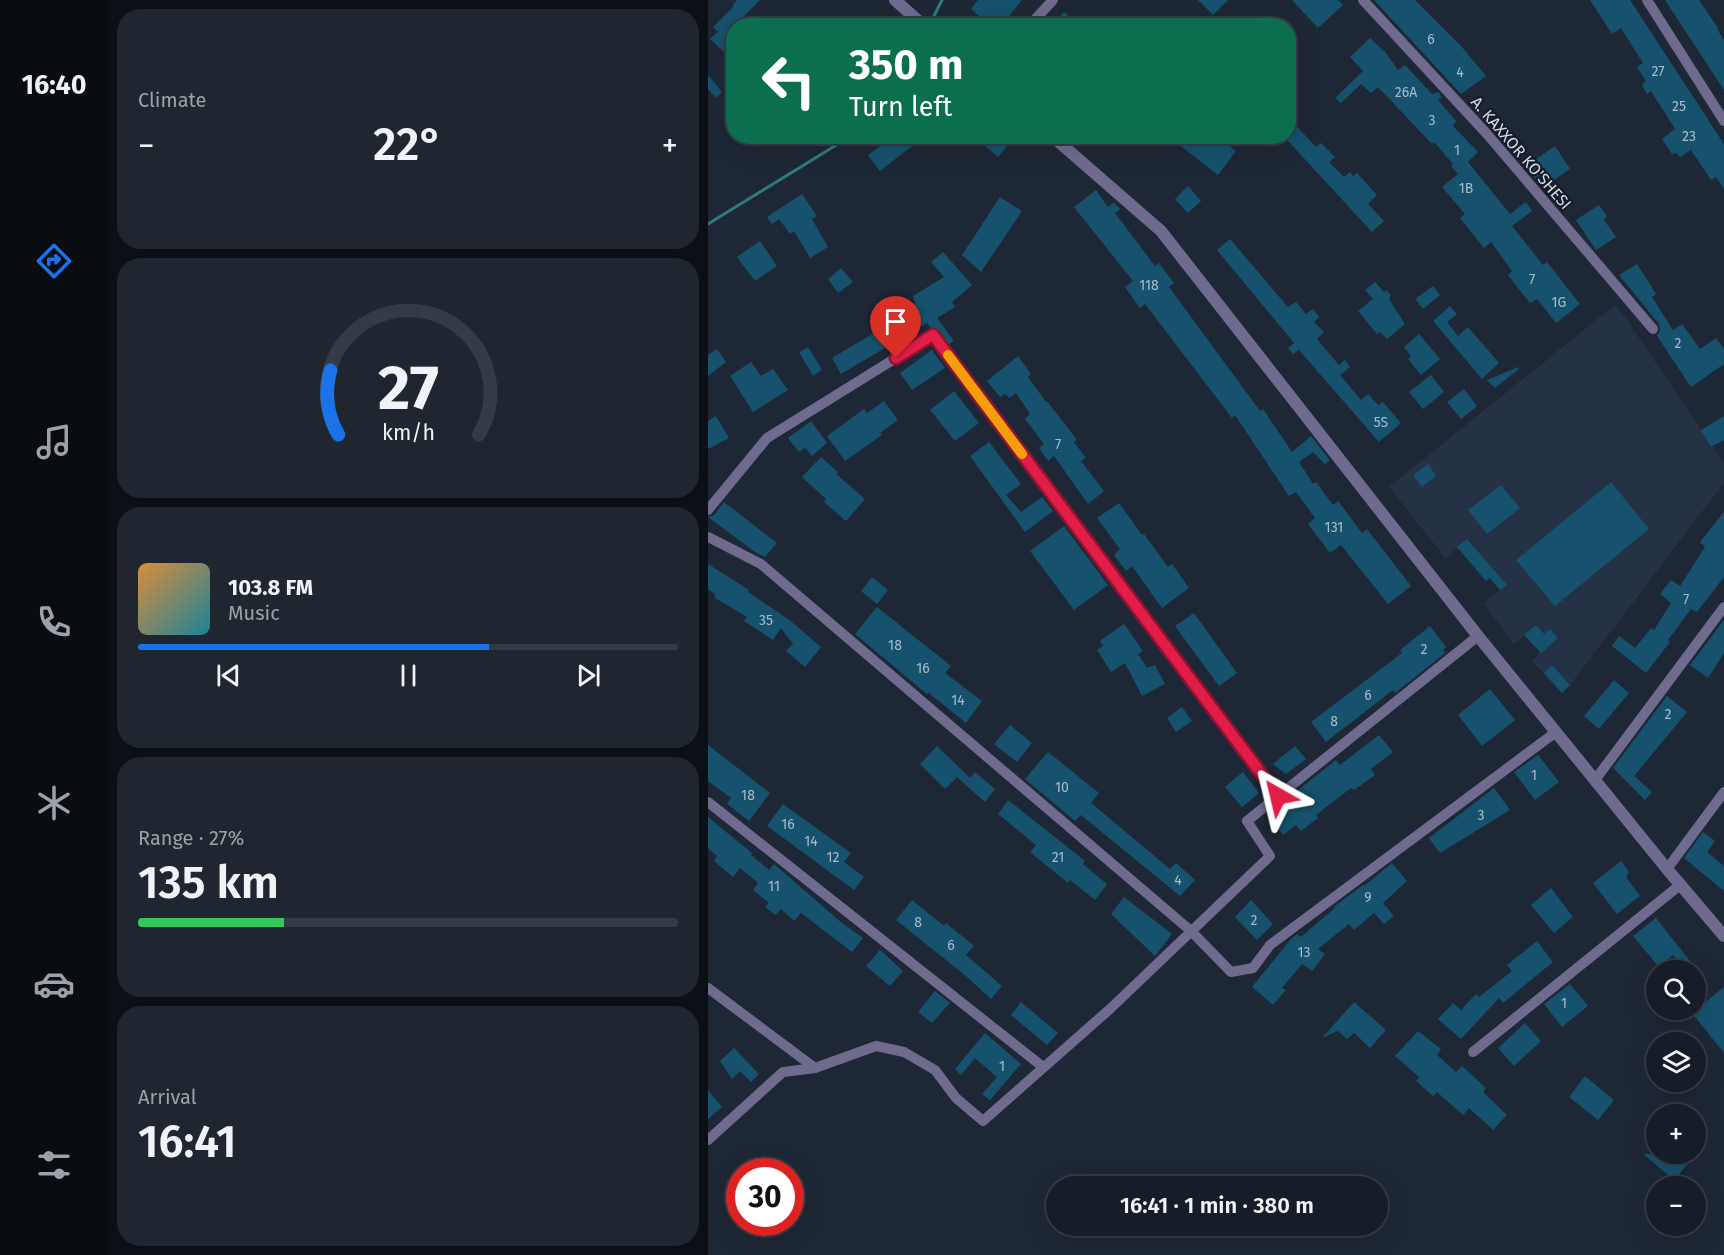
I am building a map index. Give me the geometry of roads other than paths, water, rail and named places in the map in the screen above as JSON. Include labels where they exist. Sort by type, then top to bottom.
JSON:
[{"type":"street","points":[[896,0],[915,18]]},
{"type":"street","points":[[1036,18],[1053,0]]},
{"type":"street","name":"A. KAXXOR KO'SHESI","points":[[1363,0],[1487,134],[1653,329]]},
{"type":"street","points":[[1647,0],[1724,120]]},
{"type":"street","points":[[1061,144],[1161,231],[1478,636],[1666,869],[1724,936]]},
{"type":"street","points":[[708,510],[767,438],[933,335],[1278,796]]},
{"type":"street","points":[[708,537],[761,564],[1191,931],[1231,972],[1253,968],[1270,945],[1556,732]]},
{"type":"street","points":[[1595,780],[1724,607]]},
{"type":"street","points":[[708,1140],[783,1072],[815,1068],[876,1046],[904,1052],[935,1070],[956,1098],[983,1121],[1111,1008],[1270,856],[1247,821],[1478,636]]},
{"type":"street","points":[[1666,869],[1724,792]]},
{"type":"street","points":[[708,802],[1043,1068]]},
{"type":"street","points":[[1473,1052],[1680,885]]},
{"type":"street","points":[[708,988],[815,1068]]},
{"type":"waterway","points":[[933,18],[942,0]]},
{"type":"waterway","points":[[708,224],[838,144]]}]
